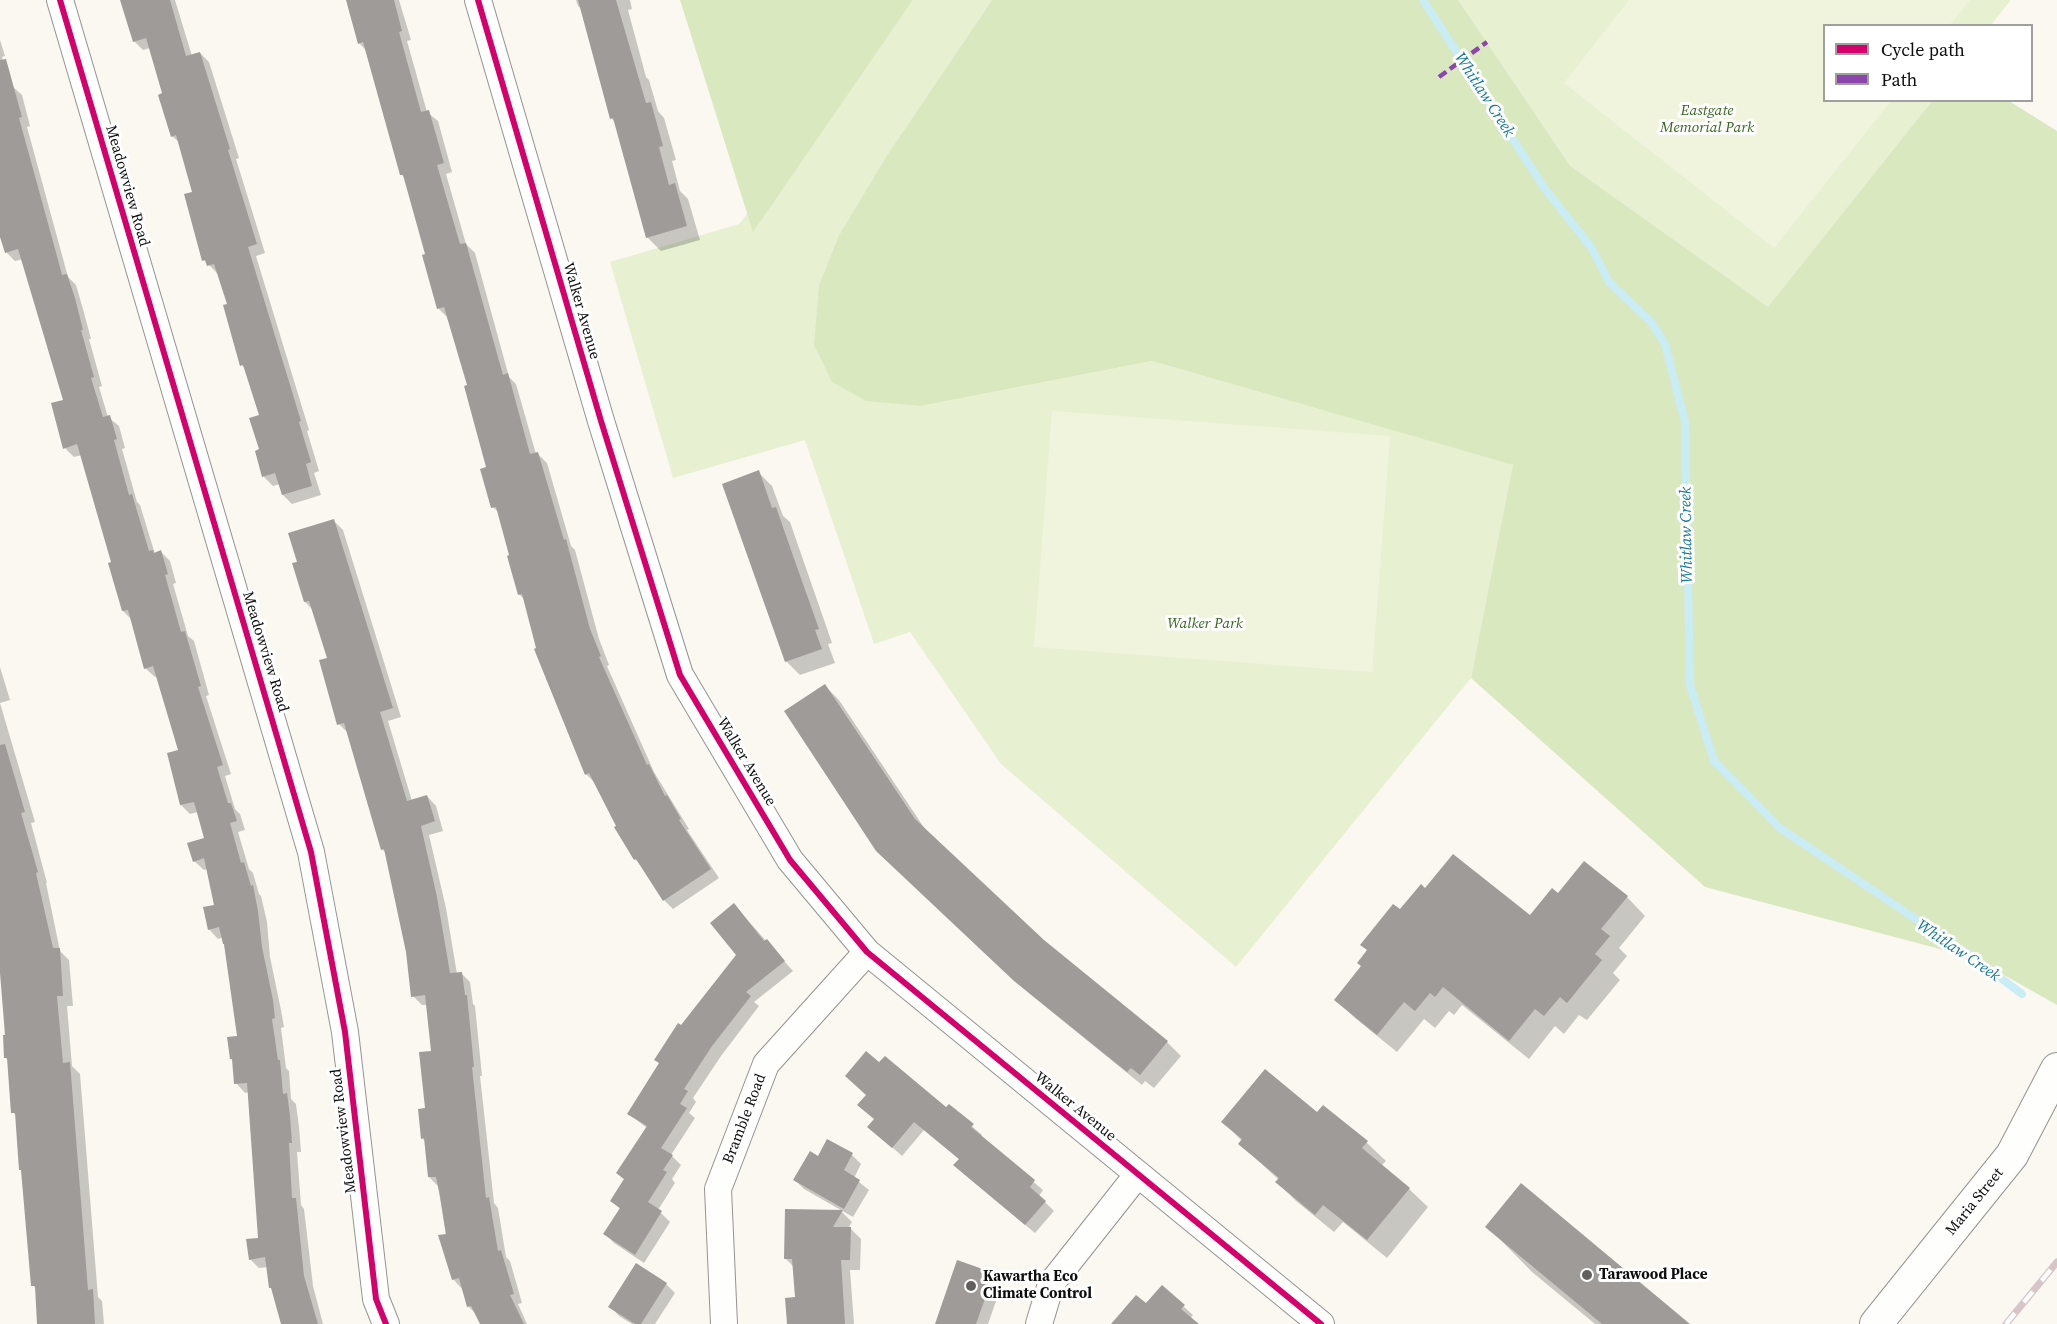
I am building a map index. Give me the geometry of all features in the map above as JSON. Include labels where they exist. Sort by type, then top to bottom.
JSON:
[{"type":"street","name":"Meadowview Road","points":[[60,0],[311,852],[345,1032],[376,1299],[386,1324]]},
{"type":"street","name":"Walker Avenue","points":[[478,0],[601,421],[680,675],[790,860],[867,952],[1321,1324]]},
{"type":"street","name":"Bramble Road","points":[[724,1324],[718,1189],[766,1064],[867,952]]},
{"type":"street","name":"Maria Street","points":[[1876,1324],[2012,1155],[2057,1069]]},
{"type":"street","points":[[1039,1324],[1051,1284],[1138,1174]]},
{"type":"green space","points":[[680,0],[913,0],[753,232]]},
{"type":"green space","name":"Walker Park","points":[[913,0],[992,0],[887,155],[839,235],[819,285],[921,406],[1152,361],[1514,465],[1471,678],[1236,967],[1001,764],[910,632],[874,644],[805,440],[673,478],[610,262],[739,224],[854,85]]},
{"type":"green space","points":[[992,0],[1458,0],[1570,166],[1768,307],[1931,102],[2011,102],[2057,131],[2057,1005],[1974,958],[1705,887],[1471,678],[1513,465],[1152,361],[921,406],[866,401],[832,382],[814,345],[819,285],[839,235],[887,155]]},
{"type":"green space","name":"Eastgate Memorial Park","points":[[1327,0],[2011,0],[1992,24],[1823,24],[1823,102],[1931,102],[1768,308]]},
{"type":"green space","points":[[1629,0],[1970,0],[1951,24],[1823,24],[1823,102],[1890,102],[1774,248],[1564,83]]},
{"type":"green space","points":[[1052,411],[1390,436],[1372,672],[1034,647]]},
{"type":"building","points":[[120,0],[170,0],[186,56],[200,52],[257,244],[248,247],[301,421],[299,422],[311,462],[306,464],[312,486],[282,495],[275,473],[262,477],[255,451],[259,449],[249,418],[259,415],[243,365],[240,366],[223,305],[227,304],[214,264],[207,266],[205,260],[202,261],[184,194],[192,192],[176,135],[171,137],[158,95],[162,93],[146,38],[133,42]]},
{"type":"building","points":[[346,0],[394,0],[402,31],[399,32],[421,112],[429,110],[444,163],[437,165],[460,244],[466,243],[503,375],[508,373],[530,454],[538,452],[564,540],[566,539],[590,629],[601,656],[599,657],[647,765],[649,764],[665,796],[667,795],[681,819],[679,820],[711,869],[663,901],[614,827],[616,826],[589,773],[585,775],[534,649],[536,648],[522,594],[518,595],[496,507],[491,508],[480,469],[486,467],[464,386],[467,385],[444,307],[437,309],[422,255],[425,254],[403,175],[400,175],[363,42],[358,44]]},
{"type":"building","points":[[578,0],[616,0],[646,103],[651,102],[663,146],[659,147],[669,185],[675,183],[687,226],[646,238],[613,118],[610,119]]},
{"type":"building","points":[[6,59],[22,117],[19,118],[62,275],[67,274],[75,298],[94,377],[91,378],[103,417],[110,415],[117,439],[114,440],[129,495],[132,494],[149,551],[153,550],[154,553],[161,550],[168,574],[165,575],[181,632],[185,631],[201,686],[198,687],[223,765],[217,767],[228,803],[231,803],[237,821],[230,823],[241,863],[244,862],[251,886],[253,885],[273,1000],[275,1018],[272,1019],[278,1060],[280,1060],[283,1094],[287,1093],[290,1116],[292,1198],[296,1198],[304,1276],[318,1324],[281,1324],[271,1288],[269,1288],[265,1257],[249,1260],[246,1239],[258,1238],[247,1083],[234,1084],[227,1037],[237,1036],[224,944],[219,927],[208,930],[203,907],[214,905],[204,858],[193,862],[187,843],[204,838],[194,802],[180,805],[167,753],[178,750],[153,666],[144,669],[128,610],[122,611],[108,563],[111,562],[77,444],[63,449],[51,403],[63,400],[18,249],[5,253],[0,237],[0,60]]},
{"type":"building","points":[[759,470],[772,508],[776,507],[819,629],[815,630],[822,649],[785,662],[722,484]]},
{"type":"building","points":[[334,519],[393,708],[380,712],[407,801],[427,795],[435,821],[421,826],[437,897],[450,973],[462,972],[465,995],[467,995],[486,1198],[489,1197],[498,1251],[501,1250],[514,1294],[510,1295],[524,1324],[480,1324],[471,1306],[467,1307],[459,1278],[452,1280],[438,1235],[446,1234],[440,1196],[436,1177],[428,1177],[418,1109],[425,1108],[419,1052],[431,1051],[425,995],[411,997],[406,952],[384,849],[381,850],[344,723],[337,725],[319,660],[327,658],[309,601],[304,602],[292,563],[297,562],[288,533]]},
{"type":"building","points":[[825,684],[915,819],[1044,940],[1168,1041],[1140,1075],[1131,1068],[1127,1072],[1014,981],[876,851],[784,711]]},
{"type":"building","points":[[5,744],[25,812],[21,813],[38,872],[36,873],[53,948],[60,948],[63,996],[57,996],[63,1063],[70,1062],[88,1290],[93,1289],[95,1324],[37,1324],[35,1286],[31,1286],[15,1113],[11,1113],[7,1058],[4,1058],[3,1035],[5,1035],[0,973],[0,745]]},
{"type":"building","points":[[1453,854],[1530,915],[1552,888],[1558,893],[1584,861],[1628,896],[1601,929],[1610,936],[1595,954],[1602,960],[1567,1003],[1560,997],[1544,1016],[1535,1009],[1509,1041],[1443,987],[1435,997],[1430,993],[1415,1011],[1404,1002],[1377,1035],[1334,1000],[1361,966],[1357,963],[1367,950],[1360,945],[1393,904],[1400,909],[1421,884],[1425,888]]},
{"type":"building","points":[[734,903],[764,941],[767,939],[785,961],[746,992],[751,996],[712,1046],[684,1089],[688,1091],[680,1104],[687,1108],[661,1148],[673,1155],[663,1170],[667,1172],[648,1202],[662,1211],[635,1255],[603,1234],[620,1208],[610,1201],[624,1179],[616,1173],[647,1126],[627,1114],[659,1063],[654,1060],[678,1023],[681,1025],[736,955],[710,923]]},
{"type":"building","points":[[866,1051],[879,1062],[885,1056],[946,1107],[949,1104],[974,1124],[971,1127],[1035,1180],[1030,1187],[1046,1201],[1025,1225],[953,1165],[959,1159],[914,1122],[892,1148],[867,1127],[874,1119],[857,1105],[866,1095],[845,1076]]},
{"type":"building","points":[[1265,1069],[1317,1112],[1323,1105],[1368,1141],[1362,1148],[1410,1188],[1367,1240],[1323,1205],[1315,1215],[1275,1182],[1279,1178],[1238,1144],[1242,1139],[1221,1122]]},
{"type":"building","points":[[827,1139],[853,1153],[844,1170],[860,1180],[844,1209],[793,1180],[810,1151],[818,1156]]},
{"type":"building","name":"Tarawood Place","points":[[1521,1183],[1690,1324],[1602,1324],[1485,1227]]},
{"type":"building","points":[[785,1209],[843,1210],[833,1227],[851,1227],[850,1260],[841,1260],[845,1324],[787,1324],[785,1298],[795,1297],[792,1259],[784,1259]]},
{"type":"building","points":[[957,1260],[994,1273],[976,1324],[935,1324]]},
{"type":"building","points":[[636,1263],[667,1283],[641,1324],[635,1324],[608,1307]]},
{"type":"building","points":[[1162,1285],[1185,1305],[1181,1309],[1199,1324],[1111,1324],[1136,1295],[1146,1303]]},
{"type":"waterway","name":"Whitlaw Creek","points":[[1423,0],[1545,189],[1591,247],[1609,282],[1651,322],[1665,344],[1685,422],[1690,685],[1714,761],[1780,828],[1974,958],[2022,994]]},
{"type":"railway","points":[[2006,1324],[2057,1262]]},
{"type":"marked path","points":[[1439,77],[1487,42]]},
{"type":"cycle path","points":[[60,0],[311,852],[345,1032],[376,1299],[386,1324]]},
{"type":"cycle path","points":[[478,0],[601,421],[680,675],[790,860],[867,952],[1321,1324]]},
{"type":"place","name":"Tarawood Place","points":[[1587,1275]]},
{"type":"place","name":"Kawartha Eco Climate Control","points":[[971,1286]]}]
